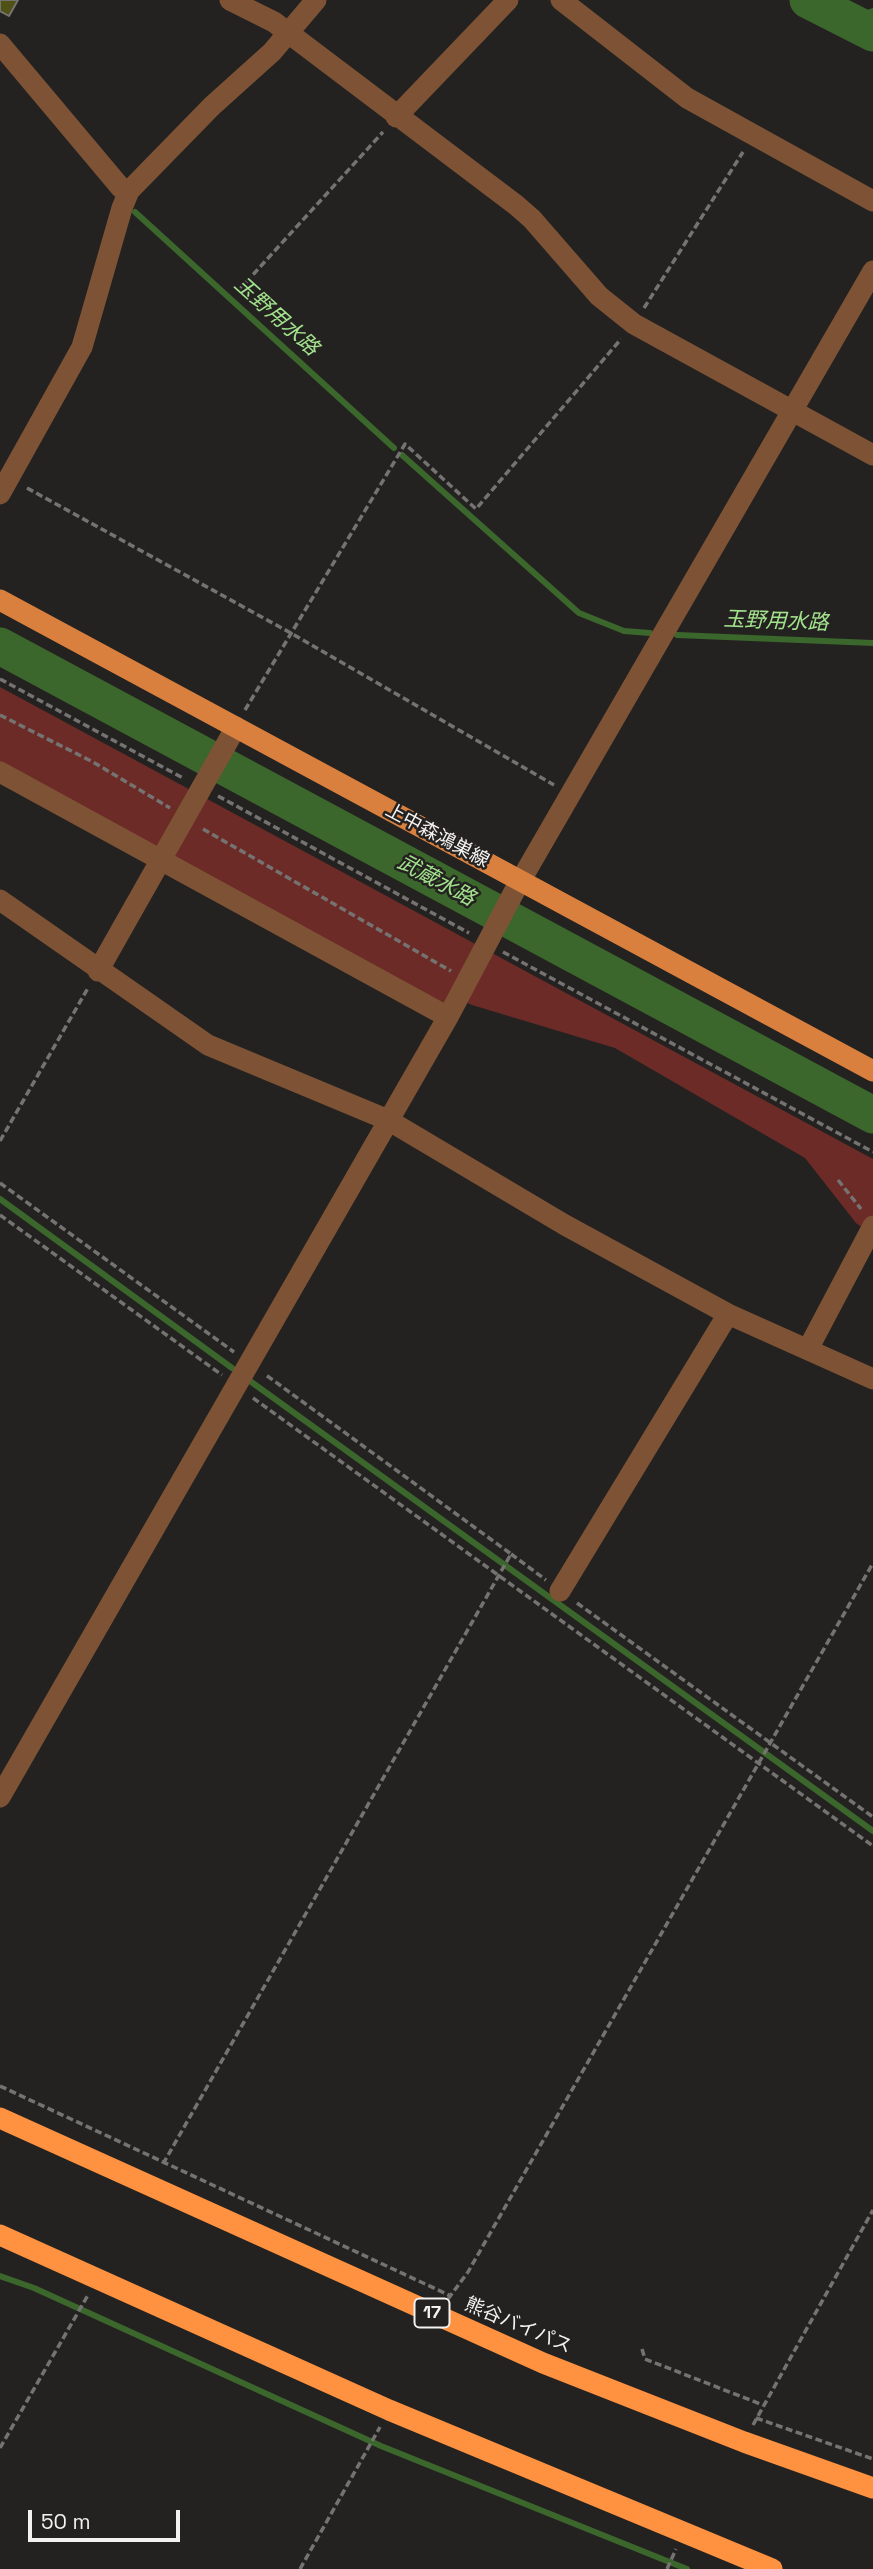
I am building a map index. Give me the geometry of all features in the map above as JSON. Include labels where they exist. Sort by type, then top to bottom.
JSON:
[{"type":"highway","name":"熊谷バイパス","points":[[0,2118],[543,2362],[744,2442],[873,2488]]},
{"type":"highway","points":[[0,2235],[389,2410],[772,2569]]},
{"type":"main road","name":"上中森鴻巣線","points":[[0,600],[231,735],[516,889],[873,1071]]},
{"type":"street","points":[[230,0],[288,32],[532,219],[599,296],[634,324],[873,455]]},
{"type":"street","points":[[5,486],[82,347],[121,208],[129,191],[212,106],[272,52],[316,0]]},
{"type":"street","points":[[396,117],[508,0]]},
{"type":"street","points":[[561,0],[687,98],[873,201]]},
{"type":"street","points":[[0,44],[121,188],[129,191]]},
{"type":"street","points":[[0,1797],[448,1017],[488,939],[570,794],[790,410],[873,271]]},
{"type":"street","points":[[98,971],[231,735]]},
{"type":"street","points":[[0,772],[448,1017]]},
{"type":"street","points":[[0,900],[98,971],[208,1045],[388,1120],[565,1225],[728,1314],[873,1379]]},
{"type":"street","points":[[808,1349],[870,1231]]},
{"type":"street","points":[[561,1591],[728,1314]]},
{"type":"path","points":[[239,290],[396,117]]},
{"type":"path","points":[[231,735],[289,632],[405,444],[476,509],[634,324],[753,135]]},
{"type":"path","points":[[5,486],[289,632],[570,794]]},
{"type":"path","points":[[0,679],[205,783],[873,1152]]},
{"type":"path","points":[[0,715],[93,762],[467,981]]},
{"type":"path","points":[[0,1141],[98,971]]},
{"type":"path","points":[[838,1180],[870,1231]]},
{"type":"path","points":[[0,1183],[873,1817]]},
{"type":"path","points":[[0,1215],[873,1846]]},
{"type":"path","points":[[163,2164],[511,1554]]},
{"type":"path","points":[[437,2315],[468,2272],[873,1563]]},
{"type":"path","points":[[0,2086],[163,2164],[451,2295]]},
{"type":"path","points":[[744,2442],[873,2210]]},
{"type":"path","points":[[0,2448],[97,2280]]},
{"type":"path","points":[[642,2349],[645,2359],[763,2404]]},
{"type":"path","points":[[300,2569],[389,2410]]},
{"type":"path","points":[[756,2418],[873,2459]]},
{"type":"shaded area","points":[[0,687],[873,1159],[873,1235],[856,1223],[805,1158],[615,1048],[472,1005],[449,994],[443,1005],[0,766]]},
{"type":"building","points":[[0,0],[18,0],[9,16],[0,11]]},
{"type":"waterway","points":[[808,0],[873,33]]},
{"type":"waterway","points":[[849,19],[873,11]]},
{"type":"waterway","name":"玉野用水路","points":[[135,212],[394,448]]},
{"type":"waterway","name":"玉野用水路","points":[[402,455],[579,613],[624,631],[650,633]]},
{"type":"waterway","name":"玉野用水路","points":[[677,635],[873,643]]},
{"type":"waterway","name":"武蔵水路","points":[[0,646],[873,1115]]},
{"type":"waterway","points":[[0,1199],[232,1368]]},
{"type":"waterway","points":[[250,1381],[873,1831]]},
{"type":"waterway","points":[[0,2276],[34,2288],[381,2446],[687,2569]]}]
